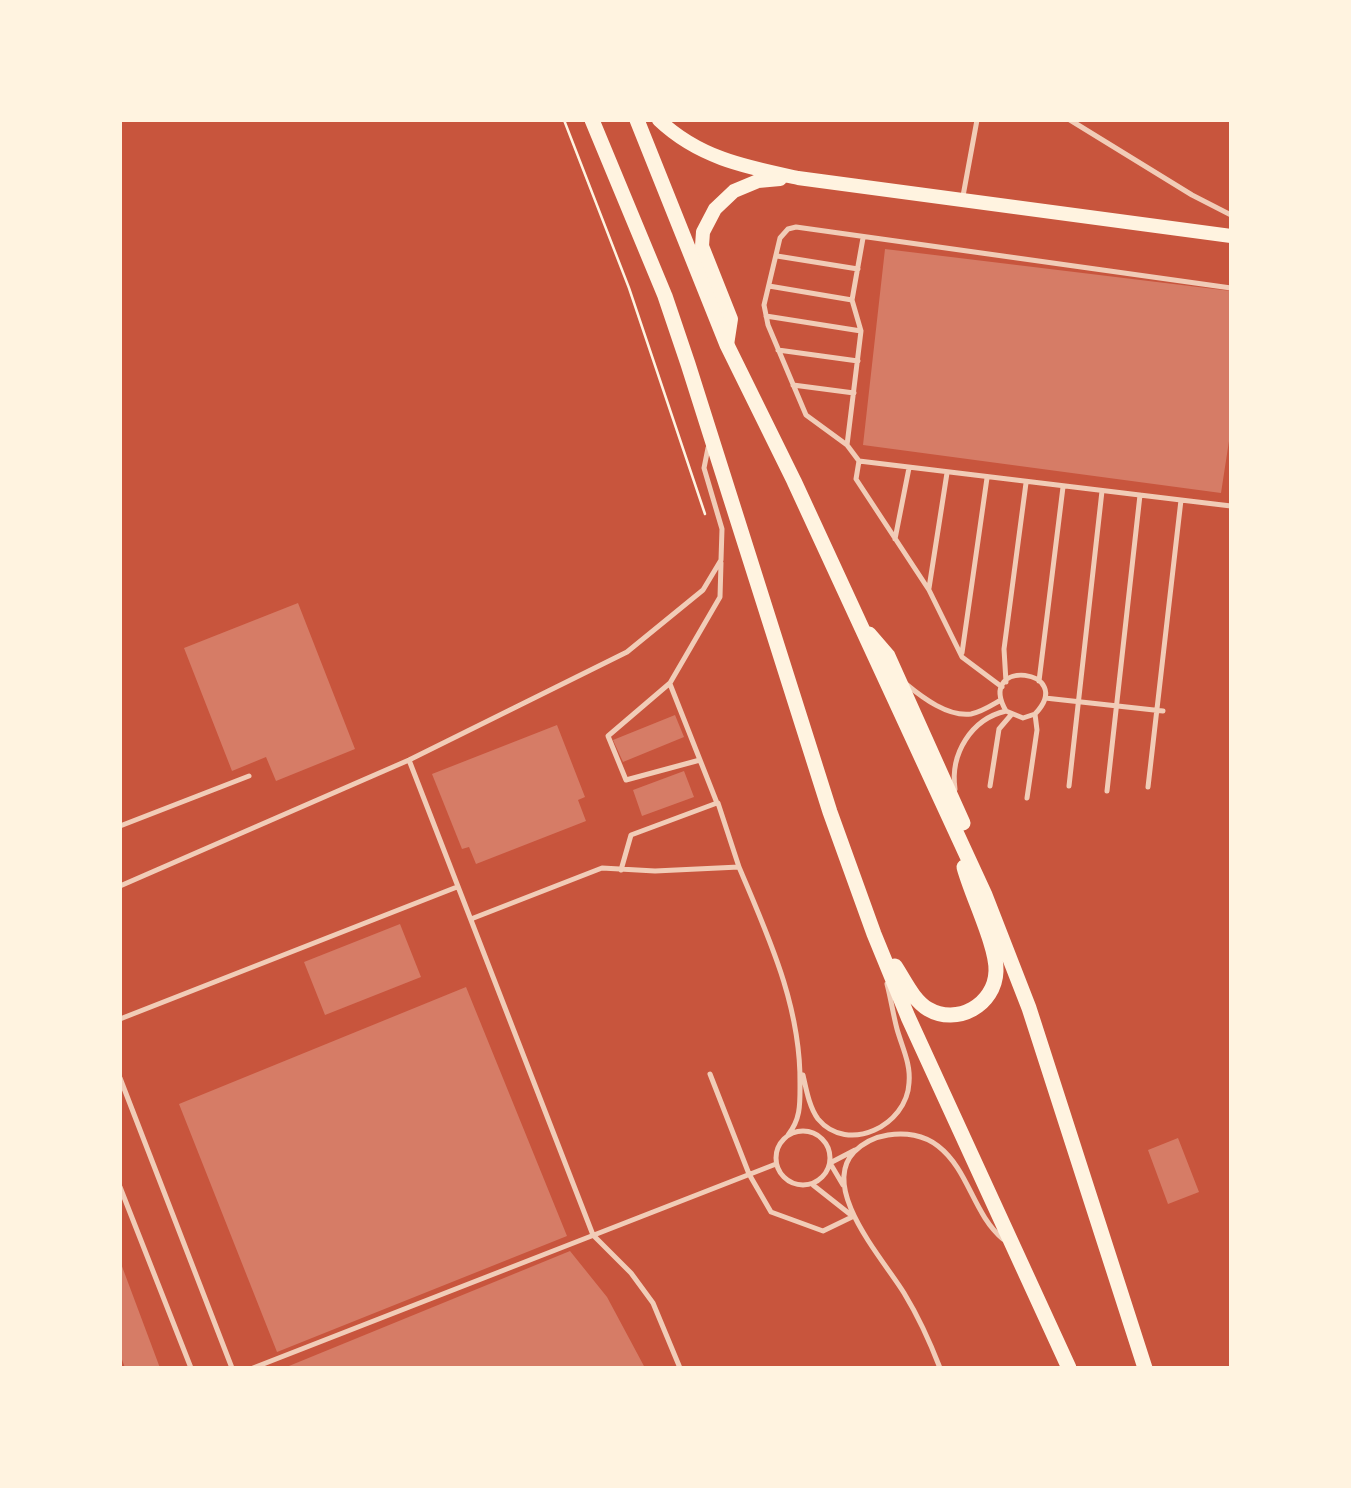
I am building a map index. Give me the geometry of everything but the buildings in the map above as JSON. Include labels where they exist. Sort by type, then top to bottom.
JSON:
[{"type":"main road","points":[[592,120],[665,296],[830,812],[874,934],[1069,1368]]},
{"type":"main road","points":[[638,120],[728,345],[964,847],[1029,1008],[1146,1368]]},
{"type":"main road","points":[[659,120],[686,142],[714,157],[798,178],[1231,236]]},
{"type":"main road","points":[[728,345],[732,320],[702,246],[703,232],[715,209],[742,187],[766,179],[798,178]]},
{"type":"main road","points":[[859,624],[888,656],[963,821],[964,868],[995,962],[994,985],[975,1008],[961,1014],[946,1015],[932,1010],[914,996],[874,934]]},
{"type":"lane","points":[[962,200],[977,120]]},
{"type":"lane","points":[[1070,120],[1231,216]]},
{"type":"lane","points":[[1004,684],[962,657],[929,590],[856,480],[859,462],[847,445],[806,415],[764,305],[780,238],[796,227],[1231,288]]},
{"type":"lane","points":[[847,445],[861,331],[852,300],[864,238]]},
{"type":"lane","points":[[776,256],[858,270]]},
{"type":"lane","points":[[769,286],[852,300]]},
{"type":"lane","points":[[766,316],[861,331]]},
{"type":"lane","points":[[778,350],[858,361]]},
{"type":"lane","points":[[793,385],[854,393]]},
{"type":"lane","points":[[700,760],[626,780],[608,736],[670,683],[720,597],[722,529],[704,468],[711,432]]},
{"type":"lane","points":[[859,462],[1231,506]]},
{"type":"lane","points":[[895,539],[908,468]]},
{"type":"lane","points":[[929,590],[947,472]]},
{"type":"lane","points":[[962,657],[987,478]]},
{"type":"lane","points":[[1009,713],[1001,700],[1004,650],[1026,483]]},
{"type":"lane","points":[[1045,698],[1039,680],[1063,487]]},
{"type":"lane","points":[[1069,786],[1102,491]]},
{"type":"lane","points":[[1107,791],[1140,496]]},
{"type":"lane","points":[[1148,787],[1182,500]]},
{"type":"lane","points":[[120,886],[409,760],[627,652],[703,590],[721,560]]},
{"type":"lane","points":[[1004,684],[1016,674],[1039,680]]},
{"type":"lane","points":[[897,676],[924,699],[960,713],[976,713],[1001,700]]},
{"type":"lane","points":[[670,683],[776,956],[799,1039],[800,1112],[777,1149],[780,1172],[789,1182],[812,1184],[824,1176],[830,1163],[876,1138],[904,1134],[920,1137],[938,1146],[956,1165],[992,1230],[1013,1247]]},
{"type":"lane","points":[[1045,698],[1160,711]]},
{"type":"lane","points":[[963,821],[953,777],[956,759],[969,735],[980,721],[995,713],[1024,718],[1035,714],[1045,698]]},
{"type":"lane","points":[[990,786],[999,728],[1009,713]]},
{"type":"lane","points":[[1028,798],[1037,730],[1035,714]]},
{"type":"lane","points":[[409,760],[593,1235],[631,1273],[653,1303],[680,1368]]},
{"type":"lane","points":[[120,826],[249,776]]},
{"type":"lane","points":[[621,870],[630,835],[718,802]]},
{"type":"lane","points":[[470,920],[602,868],[656,871],[739,867]]},
{"type":"lane","points":[[120,1019],[458,887]]},
{"type":"lane","points":[[815,1114],[832,1130],[850,1136],[878,1128],[902,1108],[908,1092],[908,1064],[874,934]]},
{"type":"lane","points":[[800,1067],[819,1134],[854,1216],[905,1294],[940,1368]]},
{"type":"lane","points":[[710,1074],[749,1174],[772,1212],[823,1230],[854,1216]]},
{"type":"lane","points":[[120,1078],[232,1368]]},
{"type":"lane","points":[[788,1135],[832,1130]]},
{"type":"lane","points":[[844,1188],[844,1169],[858,1148]]},
{"type":"lane","points":[[253,1368],[776,1164]]},
{"type":"lane","points":[[812,1184],[854,1216]]},
{"type":"lane","points":[[120,1187],[190,1368]]},
{"type":"path","points":[[564,120],[629,288],[708,524]]}]
